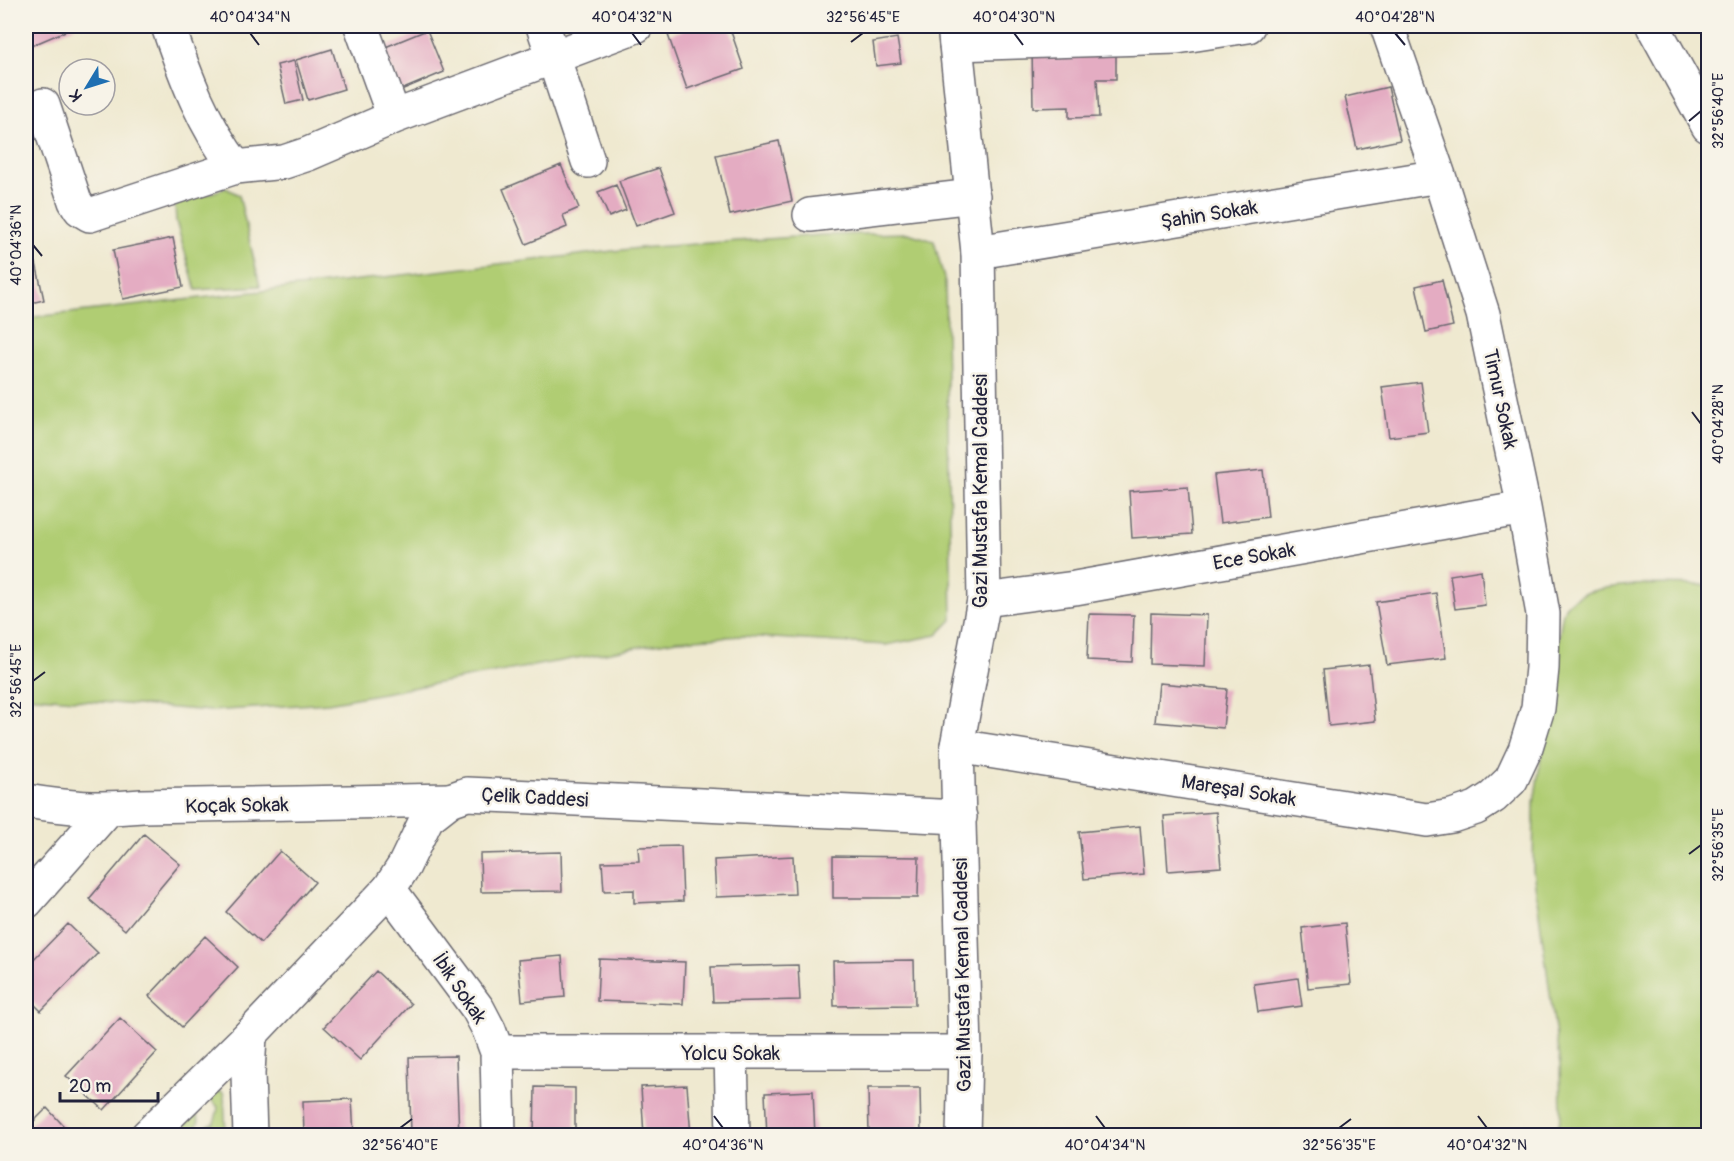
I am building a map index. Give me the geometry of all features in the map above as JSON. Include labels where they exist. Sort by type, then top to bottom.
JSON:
[{"type":"street","points":[[168,26],[184,72],[207,124],[219,146],[236,167]]},
{"type":"street","points":[[361,26],[394,117]]},
{"type":"street","points":[[43,105],[75,201],[80,209],[90,215],[236,167],[284,162],[308,154],[394,117],[548,40],[636,26]]},
{"type":"street","points":[[955,35],[1178,37],[1248,26]]},
{"type":"street","name":"Timur Sokak","points":[[1387,26],[1439,176],[1483,314],[1524,508],[1543,614],[1542,668],[1538,708],[1525,750],[1511,780]]},
{"type":"street","points":[[1653,26],[1708,126]]},
{"type":"street","name":"Gazi Mustafa Kemal Caddesi","points":[[955,35],[978,252],[984,600],[957,746],[965,1052],[963,1136]]},
{"type":"street","points":[[548,40],[588,161]]},
{"type":"street","name":"Şahin Sokak","points":[[978,252],[1439,176]]},
{"type":"street","points":[[810,214],[973,196]]},
{"type":"street","name":"Ece Sokak","points":[[984,600],[1074,588],[1524,508]]},
{"type":"street","name":"Mareşal Sokak","points":[[957,746],[1427,820],[1452,816],[1476,808],[1493,797],[1511,780]]},
{"type":"street","name":"Çelik Caddesi","points":[[147,1136],[250,1035],[389,889],[404,866],[427,818],[450,800],[467,794],[960,817]]},
{"type":"street","name":"Koçak Sokak","points":[[26,801],[68,808],[108,809],[450,800]]},
{"type":"street","points":[[26,902],[108,809]]},
{"type":"street","name":"İbik Sokak","points":[[389,889],[478,1009],[489,1030],[497,1052],[499,1136]]},
{"type":"street","points":[[250,1035],[248,1074],[250,1136]]},
{"type":"street","name":"Yolcu Sokak","points":[[497,1052],[965,1052]]},
{"type":"street","points":[[731,1053],[733,1136]]},
{"type":"green space","points":[[226,188],[239,195],[260,286],[196,290],[176,221],[175,205]]},
{"type":"green space","points":[[908,233],[934,241],[945,282],[952,620],[937,635],[886,645],[742,636],[677,640],[328,703],[211,711],[26,696],[26,318],[639,248],[823,235]]},
{"type":"green space","points":[[1654,584],[1708,585],[1708,1135],[1556,1136],[1561,1115],[1560,1066],[1533,870],[1534,803],[1563,612],[1575,598],[1591,591],[1610,587]]},
{"type":"green space","points":[[209,1091],[222,1092],[224,1095],[226,1135],[204,1135],[208,1125],[214,1122],[218,1107],[210,1099],[202,1100],[197,1107],[196,1115],[199,1120],[193,1135],[166,1135],[164,1133]]},
{"type":"building","points":[[26,26],[74,26],[75,27],[26,48]]},
{"type":"building","points":[[695,26],[729,26],[744,69],[687,89],[668,35]]},
{"type":"building","points":[[427,30],[444,72],[401,90],[383,48]]},
{"type":"building","points":[[897,38],[901,63],[876,66],[873,42]]},
{"type":"building","points":[[1116,45],[1116,79],[1097,79],[1099,117],[1069,118],[1069,107],[1033,108],[1032,47]]},
{"type":"building","points":[[332,49],[344,89],[308,100],[296,60]]},
{"type":"building","points":[[294,61],[303,100],[286,104],[277,65]]},
{"type":"building","points":[[1388,87],[1400,140],[1357,149],[1345,97]]},
{"type":"building","points":[[779,141],[792,201],[730,215],[716,155]]},
{"type":"building","points":[[561,165],[579,208],[563,215],[567,227],[526,244],[503,189]]},
{"type":"building","points":[[659,168],[675,212],[636,226],[619,181]]},
{"type":"building","points":[[616,185],[626,210],[609,217],[598,192]]},
{"type":"building","points":[[173,238],[183,287],[123,299],[113,250]]},
{"type":"building","points":[[36,263],[44,300],[26,304],[26,265]]},
{"type":"building","points":[[1442,280],[1453,326],[1426,332],[1416,286]]},
{"type":"building","points":[[1421,382],[1428,432],[1389,437],[1382,387]]},
{"type":"building","points":[[1263,470],[1268,517],[1220,523],[1214,475]]},
{"type":"building","points":[[1188,487],[1192,534],[1132,538],[1129,491]]},
{"type":"building","points":[[1481,570],[1485,605],[1455,609],[1450,575]]},
{"type":"building","points":[[1436,593],[1446,658],[1387,665],[1376,602]]},
{"type":"building","points":[[1151,613],[1207,615],[1205,666],[1150,664]]},
{"type":"building","points":[[1089,614],[1134,615],[1132,662],[1087,660]]},
{"type":"building","points":[[1369,665],[1375,721],[1329,726],[1323,670]]},
{"type":"building","points":[[1159,683],[1227,689],[1223,728],[1155,722]]},
{"type":"building","points":[[1216,812],[1221,867],[1168,871],[1164,816]]},
{"type":"building","points":[[1140,826],[1144,874],[1084,879],[1079,832]]},
{"type":"building","points":[[144,834],[180,864],[125,930],[89,899]]},
{"type":"building","points":[[681,846],[683,901],[634,903],[634,890],[604,891],[602,862],[639,861],[638,847]]},
{"type":"building","points":[[280,851],[315,882],[261,943],[226,912]]},
{"type":"building","points":[[561,852],[562,891],[481,892],[480,854]]},
{"type":"building","points":[[793,856],[795,894],[716,897],[714,860]]},
{"type":"building","points":[[833,856],[919,857],[918,898],[833,898]]},
{"type":"building","points":[[1345,923],[1351,984],[1308,988],[1302,928]]},
{"type":"building","points":[[68,924],[98,953],[41,1011],[26,996],[26,967]]},
{"type":"building","points":[[205,936],[238,967],[182,1027],[149,996]]},
{"type":"building","points":[[562,956],[565,997],[522,1001],[518,960]]},
{"type":"building","points":[[599,959],[685,962],[683,1004],[597,1001]]},
{"type":"building","points":[[914,960],[915,1005],[834,1006],[833,961]]},
{"type":"building","points":[[798,965],[800,1000],[713,1002],[711,967]]},
{"type":"building","points":[[376,971],[411,1004],[360,1060],[324,1027]]},
{"type":"building","points":[[1298,978],[1302,1006],[1258,1012],[1254,984]]},
{"type":"building","points":[[120,1018],[157,1052],[104,1110],[66,1076]]},
{"type":"building","points":[[456,1056],[459,1135],[411,1136],[409,1057]]},
{"type":"building","points":[[687,1085],[691,1136],[644,1136],[641,1087]]},
{"type":"building","points":[[535,1087],[575,1088],[575,1136],[534,1136]]},
{"type":"building","points":[[868,1088],[920,1088],[921,1136],[869,1136]]},
{"type":"building","points":[[813,1091],[815,1136],[767,1136],[765,1093]]},
{"type":"building","points":[[352,1099],[354,1136],[304,1136],[303,1101]]},
{"type":"building","points":[[47,1108],[73,1136],[26,1136],[26,1129]]}]
